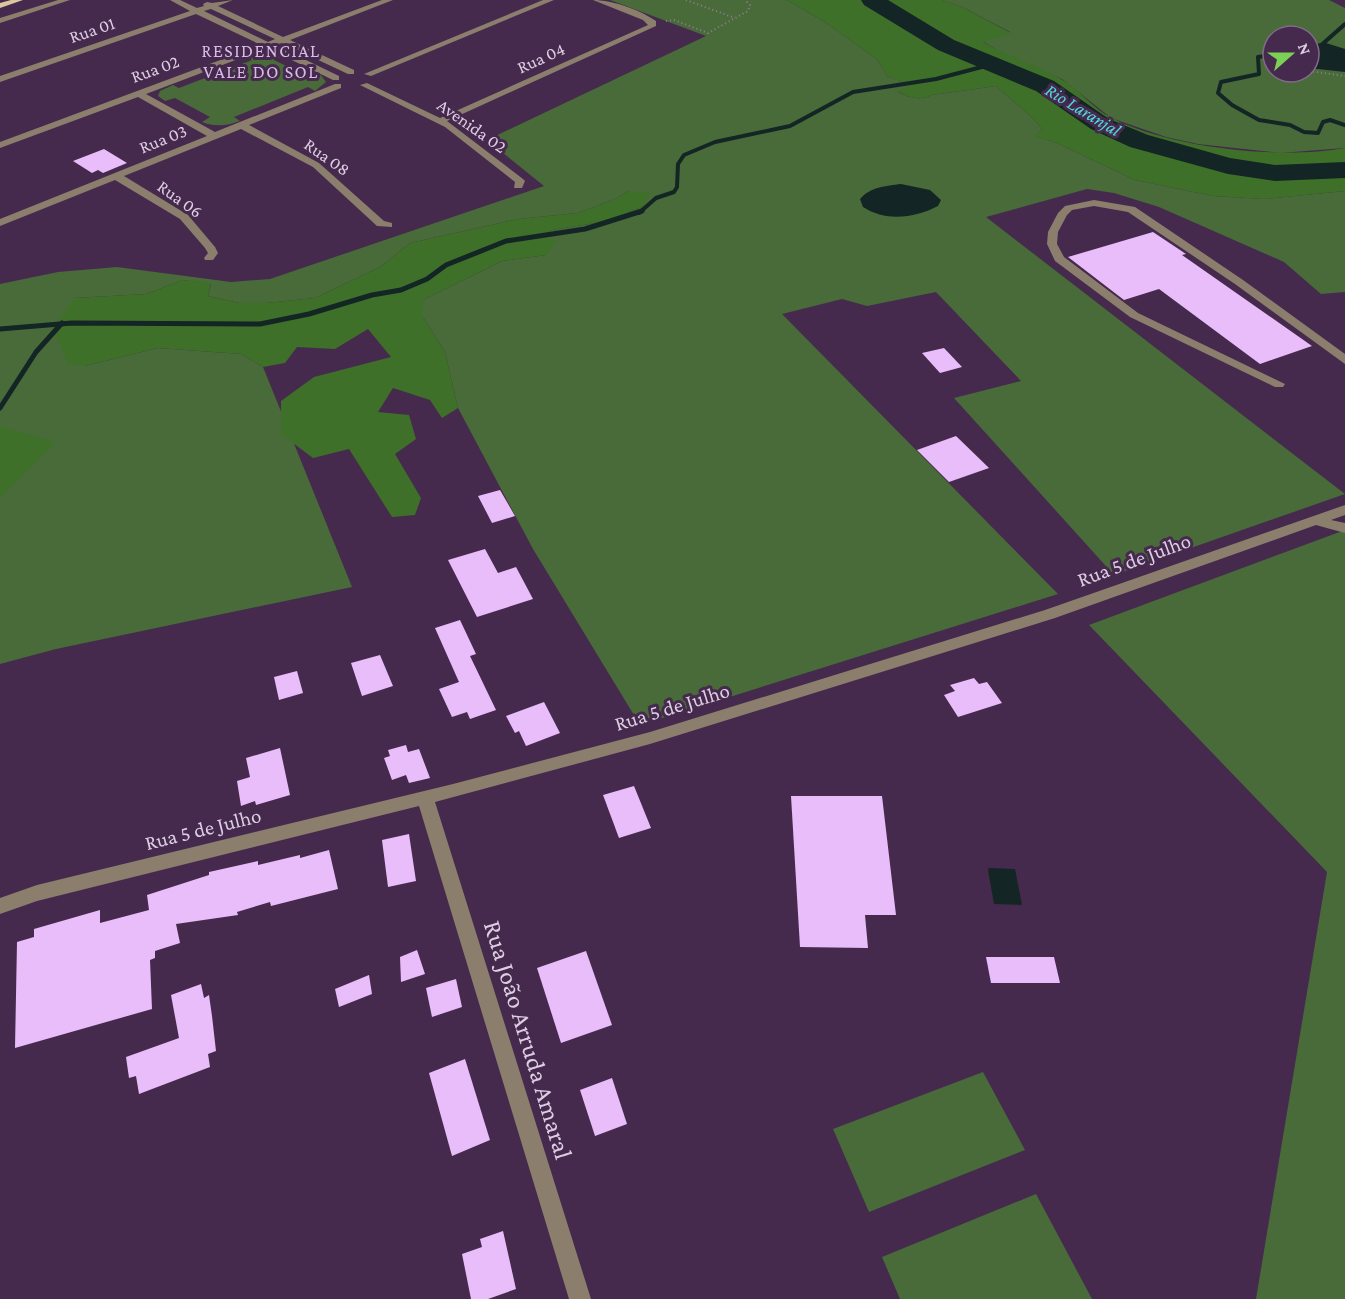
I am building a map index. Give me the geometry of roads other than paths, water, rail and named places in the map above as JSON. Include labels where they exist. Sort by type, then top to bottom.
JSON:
[{"type":"main road","points":[[0,6],[19,0]]},
{"type":"street","points":[[0,21],[66,0]]},
{"type":"street","name":"Avenida 02","points":[[174,0],[348,85],[440,121],[520,181],[518,186]]},
{"type":"street","points":[[199,0],[351,72],[368,74],[550,0]]},
{"type":"street","name":"Rua 01","points":[[0,79],[229,0]]},
{"type":"street","name":"Rua 02","points":[[0,145],[389,0]]},
{"type":"street","name":"Rua 04","points":[[440,121],[649,27],[653,23],[646,18],[597,0]]},
{"type":"street","name":"Rua 03","points":[[0,223],[241,125],[348,85],[351,72]]},
{"type":"street","points":[[348,85],[371,79],[368,74]]},
{"type":"street","points":[[138,93],[215,136]]},
{"type":"street","name":"Rua 08","points":[[241,125],[316,165],[381,224],[388,225]]},
{"type":"street","name":"Rua 06","points":[[116,176],[184,217],[210,247],[213,253],[209,258]]},
{"type":"street","points":[[1279,384],[1160,329],[1105,295],[1059,259],[1052,244],[1053,232],[1063,213],[1069,208],[1094,203],[1131,209],[1239,282],[1345,360]]},
{"type":"street","name":"Rua 5 de Julho","points":[[0,906],[75,883],[426,797],[650,738],[1050,614],[1345,510]]},
{"type":"street","points":[[1314,520],[1345,528]]},
{"type":"street","name":"Rua João Arruda Amaral","points":[[426,797],[580,1299]]},
{"type":"waterway","name":"Rio Laranjal","points":[[872,0],[946,45],[1045,86],[1100,124],[1139,141],[1228,166],[1275,173],[1345,170]]},
{"type":"waterway","points":[[1321,45],[1345,24]]},
{"type":"waterway","points":[[1261,57],[1258,57],[1259,74],[1221,82],[1218,93],[1232,105],[1259,120],[1290,125],[1304,132],[1318,133],[1323,122],[1330,120],[1345,125]]},
{"type":"waterway","points":[[641,211],[656,198],[674,192],[677,187],[678,164],[684,155],[715,142],[790,126],[853,92],[936,79],[993,64]]},
{"type":"waterway","points":[[61,324],[260,324],[309,314],[372,295],[401,290],[427,279],[446,265],[506,241],[585,229],[641,211]]},
{"type":"waterway","points":[[0,329],[61,324]]},
{"type":"waterway","points":[[0,408],[36,352],[61,324]]},
{"type":"district","name":"RESIDENCIAL VALE DO SOL","points":[[261,61]]}]
